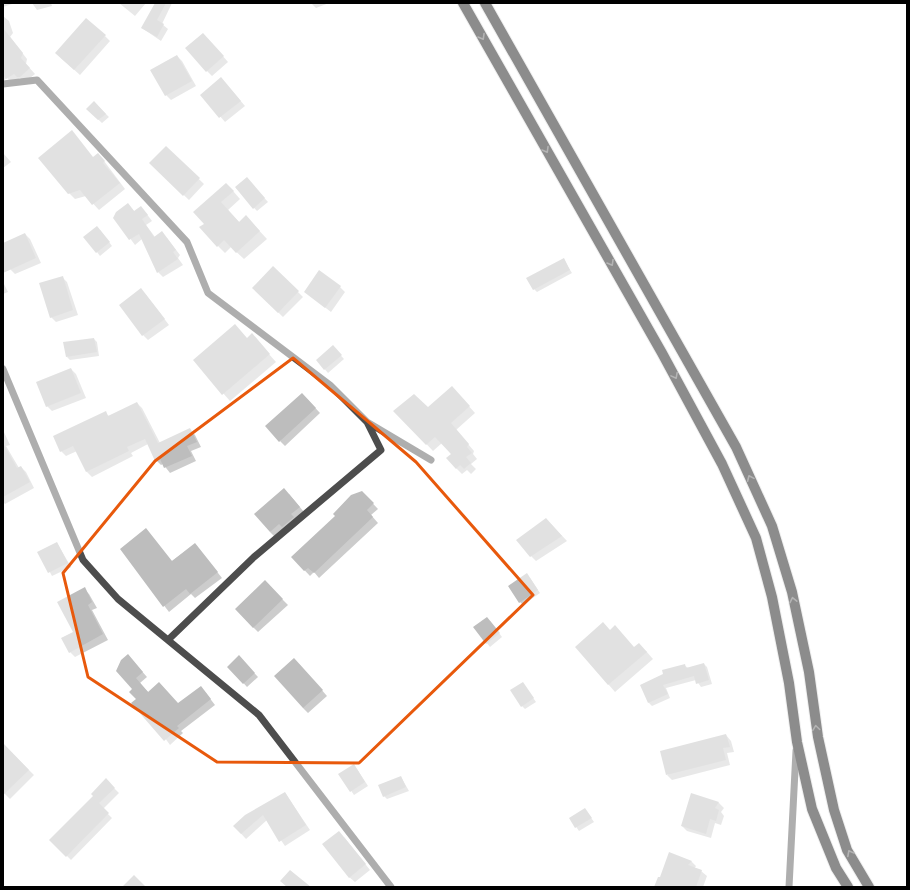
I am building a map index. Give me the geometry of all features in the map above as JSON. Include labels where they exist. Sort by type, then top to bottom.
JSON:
[{"type":"main road","points":[[463,3],[666,360],[722,464],[756,538],[772,597],[789,683],[797,742],[812,809],[836,868],[848,887]]},
{"type":"main road","points":[[485,3],[736,447],[772,526],[793,599],[809,672],[818,737],[834,810],[847,850],[869,887]]},
{"type":"street","points":[[3,84],[37,80],[187,242],[208,293],[330,385],[367,422],[430,460]]},
{"type":"street","points":[[3,369],[83,560],[118,599],[259,715],[391,887]]},
{"type":"street","points":[[168,640],[254,557],[381,450],[367,422]]},
{"type":"street","points":[[789,887],[797,742]]},
{"type":"highlighted area","points":[[293,358],[416,462],[533,595],[359,763],[217,762],[88,677],[63,573],[155,461]]},
{"type":"building","points":[[155,3],[166,3],[157,20],[164,24],[157,37],[141,28]]},
{"type":"building","points":[[86,18],[106,35],[74,70],[55,53]]},
{"type":"building","points":[[3,28],[23,53],[21,58],[30,68],[20,77],[17,77],[14,74],[6,79],[3,75]]},
{"type":"building","points":[[203,33],[224,56],[206,72],[185,48]]},
{"type":"building","points":[[177,55],[192,81],[165,96],[150,70]]},
{"type":"building","points":[[221,77],[241,101],[219,118],[200,95]]},
{"type":"building","points":[[94,101],[106,114],[98,120],[86,109]]},
{"type":"building","points":[[72,130],[93,157],[98,153],[105,161],[103,163],[120,183],[92,205],[80,190],[68,194],[38,158]]},
{"type":"building","points":[[166,146],[200,178],[183,196],[149,163]]},
{"type":"building","points":[[247,177],[265,198],[253,209],[235,187]]},
{"type":"building","points":[[226,183],[234,191],[221,202],[239,222],[246,215],[260,231],[236,253],[224,240],[217,247],[199,227],[204,224],[193,212]]},
{"type":"building","points":[[128,203],[134,211],[141,206],[148,215],[142,219],[154,237],[162,231],[176,250],[173,252],[178,259],[157,273],[139,234],[129,240],[113,218],[116,212]]},
{"type":"building","points":[[97,226],[110,242],[96,253],[83,237]]},
{"type":"building","points":[[25,233],[36,258],[3,273],[3,243]]},
{"type":"building","points":[[564,258],[570,270],[533,290],[526,278]]},
{"type":"building","points":[[273,266],[299,291],[278,313],[252,288]]},
{"type":"building","points":[[319,270],[341,286],[325,308],[304,292]]},
{"type":"building","points":[[63,276],[73,310],[50,318],[39,283]]},
{"type":"building","points":[[141,288],[165,319],[142,336],[119,305]]},
{"type":"building","points":[[235,324],[247,338],[252,333],[270,354],[222,395],[193,360]]},
{"type":"building","points":[[94,338],[97,352],[66,357],[63,342]]},
{"type":"building","points":[[333,345],[342,355],[324,370],[316,360]]},
{"type":"building","points":[[71,368],[81,393],[46,407],[36,382]]},
{"type":"building","points":[[452,386],[470,406],[451,423],[469,444],[467,447],[472,453],[466,457],[471,463],[464,469],[460,465],[456,469],[446,458],[451,454],[435,437],[426,445],[393,411],[414,394],[428,407]]},
{"type":"building","points":[[302,393],[316,408],[279,442],[265,426]]},
{"type":"building","points":[[137,402],[158,443],[190,428],[197,442],[187,446],[192,456],[164,468],[160,459],[155,461],[145,439],[127,447],[129,451],[86,472],[73,446],[60,452],[53,436],[106,411],[108,416]]},
{"type":"building","points":[[3,443],[17,468],[21,466],[30,482],[3,497]]},
{"type":"building","points":[[284,488],[300,507],[291,514],[294,517],[282,527],[279,524],[270,532],[254,514]]},
{"type":"building","points":[[362,491],[374,503],[367,510],[373,517],[314,573],[308,568],[304,571],[291,557],[335,516],[333,514],[351,495]]},
{"type":"building","points":[[546,518],[562,536],[530,557],[516,540]]},
{"type":"building","points":[[146,528],[172,561],[195,543],[218,572],[190,594],[186,589],[163,607],[120,549]]},
{"type":"building","points":[[57,542],[68,563],[48,573],[37,552]]},
{"type":"building","points":[[527,573],[538,590],[519,603],[508,586]]},
{"type":"building","points":[[265,580],[283,599],[253,628],[235,609]]},
{"type":"building","points":[[85,587],[92,602],[88,605],[103,634],[69,653],[61,638],[73,632],[57,602]]},
{"type":"building","points":[[487,617],[500,633],[486,644],[473,627]]},
{"type":"building","points":[[603,622],[610,630],[615,625],[634,647],[639,643],[647,652],[608,685],[575,647]]},
{"type":"building","points":[[128,654],[143,672],[136,678],[148,692],[159,682],[178,703],[201,686],[211,699],[177,726],[179,728],[164,741],[131,703],[136,699],[129,692],[132,689],[116,671],[121,660]]},
{"type":"building","points":[[239,655],[255,673],[243,684],[227,667]]},
{"type":"building","points":[[294,658],[323,690],[303,708],[274,676]]},
{"type":"building","points":[[704,663],[709,680],[696,684],[694,676],[663,685],[668,694],[648,703],[640,685],[663,674],[662,670],[685,664],[686,668]]},
{"type":"building","points":[[523,682],[534,698],[521,707],[510,690]]},
{"type":"building","points":[[726,734],[730,747],[723,748],[726,760],[666,775],[660,751]]},
{"type":"building","points":[[3,743],[29,770],[3,795]]},
{"type":"building","points":[[354,764],[365,782],[350,792],[338,774]]},
{"type":"building","points":[[401,776],[406,787],[383,797],[378,785]]},
{"type":"building","points":[[106,778],[115,788],[99,803],[109,813],[66,857],[49,840],[93,796],[91,794]]},
{"type":"building","points":[[285,792],[306,825],[279,842],[263,815],[241,834],[233,826],[245,815]]},
{"type":"building","points":[[691,793],[719,802],[715,808],[719,810],[716,821],[710,819],[706,834],[681,826]]},
{"type":"building","points":[[585,808],[592,818],[575,828],[569,818]]},
{"type":"building","points":[[339,831],[366,864],[349,878],[322,844]]},
{"type":"building","points":[[669,852],[692,861],[688,865],[702,870],[696,887],[654,887],[658,877],[660,877]]},
{"type":"building","points":[[290,870],[311,887],[287,887],[280,881]]},
{"type":"building","points":[[134,875],[146,887],[122,887]]}]
